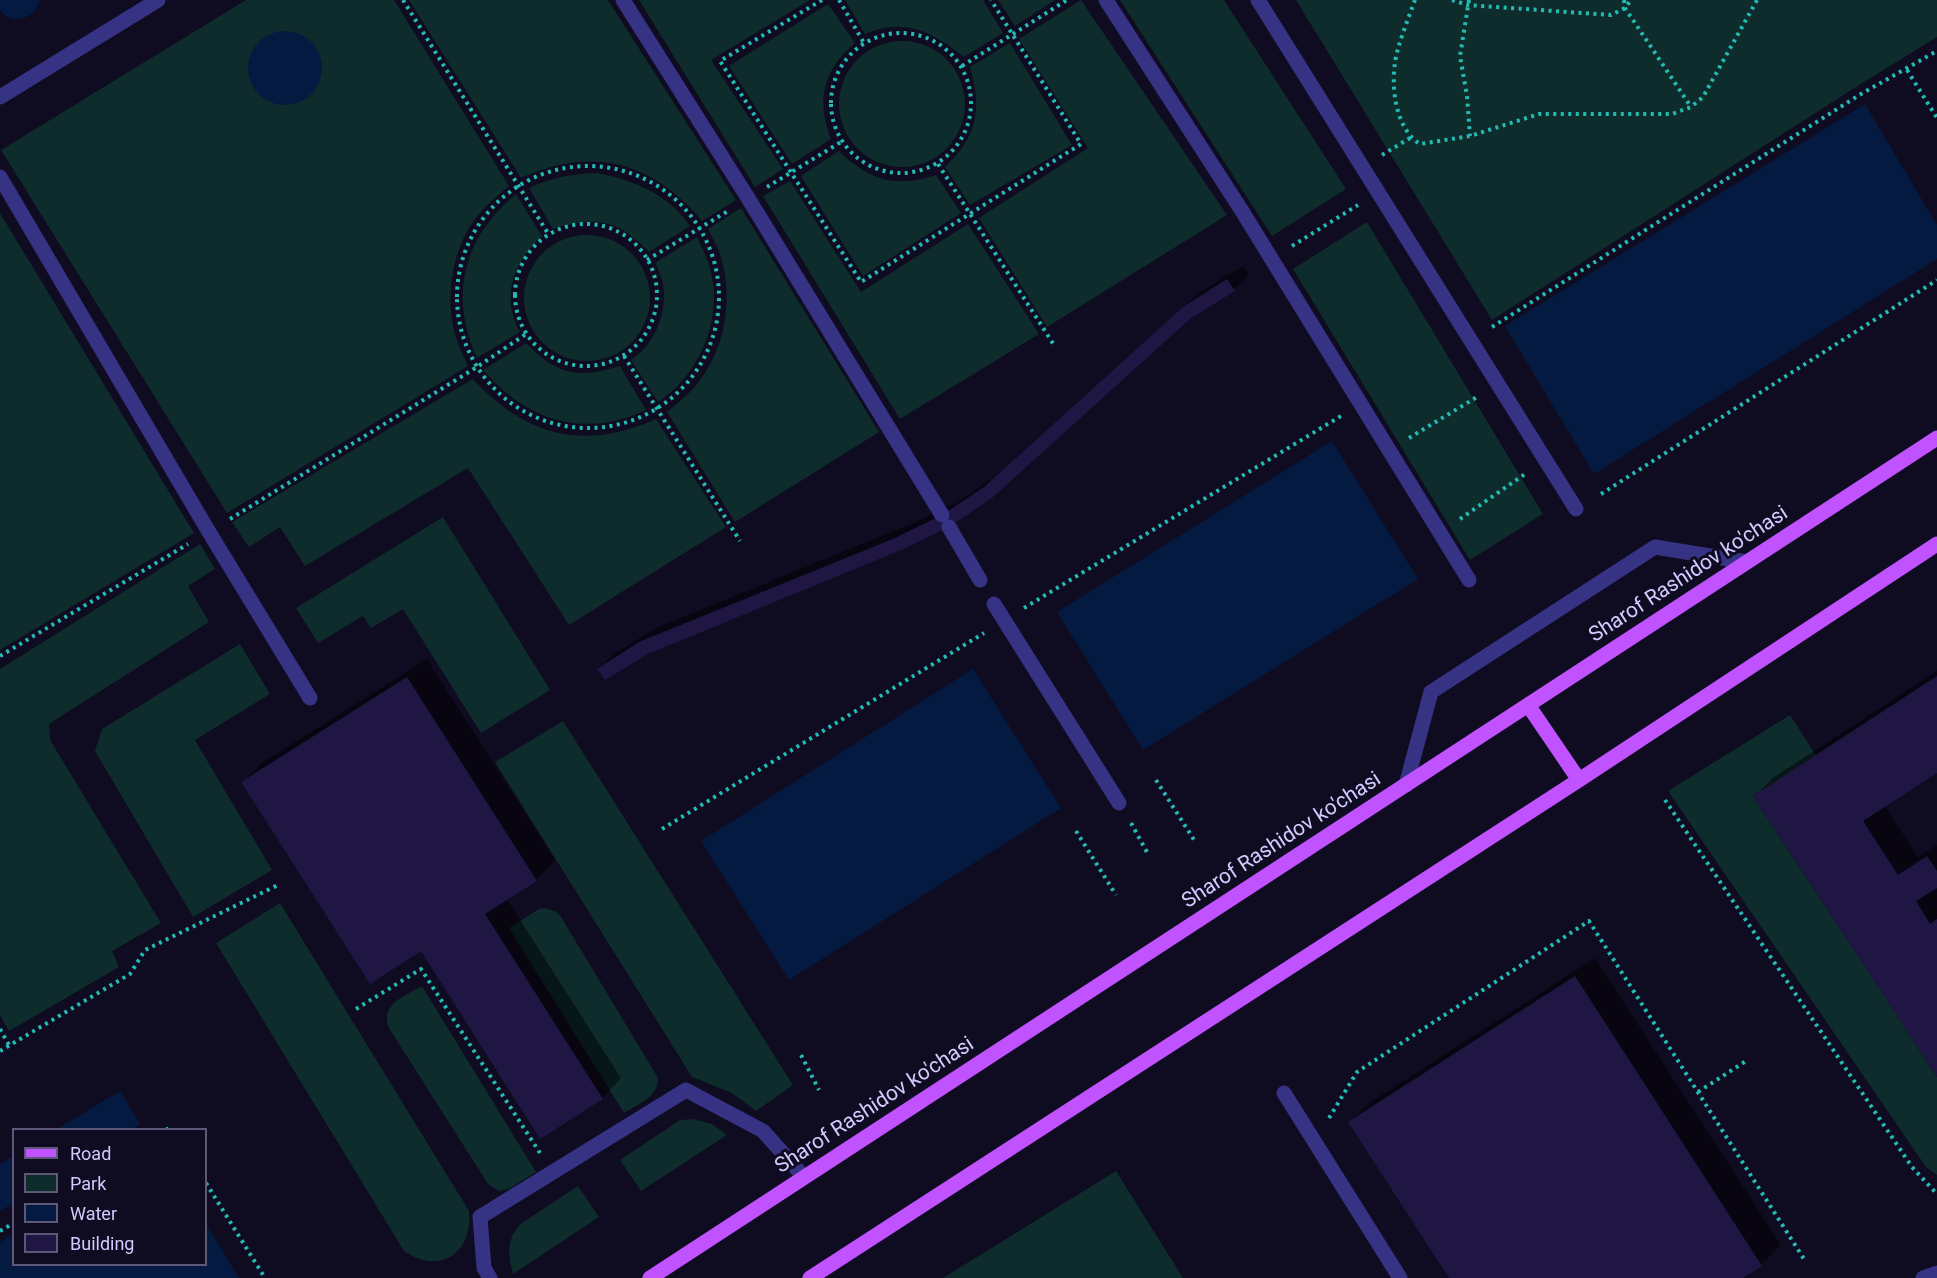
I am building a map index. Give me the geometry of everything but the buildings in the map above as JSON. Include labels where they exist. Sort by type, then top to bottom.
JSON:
[{"type":"main road","name":"Sharof Rashidov ko'chasi","points":[[650,1278],[1937,438]]},
{"type":"main road","points":[[810,1278],[1579,780],[1937,544]]},
{"type":"main road","points":[[1528,705],[1579,780]]},
{"type":"street","points":[[0,97],[141,4],[158,0]]},
{"type":"street","points":[[623,0],[748,198],[980,580]]},
{"type":"street","points":[[1106,0],[1272,259],[1469,580]]},
{"type":"street","points":[[1258,0],[1576,509]]},
{"type":"street","points":[[0,177],[309,698]]},
{"type":"street","points":[[1406,785],[1431,692],[1655,547],[1747,562]]},
{"type":"street","points":[[994,604],[1119,803]]},
{"type":"street","points":[[489,1278],[483,1268],[480,1217],[686,1090],[763,1131],[804,1177]]},
{"type":"street","points":[[1284,1093],[1400,1278]]},
{"type":"street","points":[[1923,1278],[1937,1273]]},
{"type":"path","points":[[403,0],[549,235]]},
{"type":"path","points":[[822,0],[720,61],[861,282],[1081,144],[991,0]]},
{"type":"path","points":[[839,0],[864,42]]},
{"type":"path","points":[[962,66],[1067,0]]},
{"type":"path","points":[[1415,0],[1395,63],[1396,108],[1410,138],[1420,144],[1470,136],[1539,114],[1672,114],[1691,107],[1703,97],[1757,0]]},
{"type":"path","points":[[1452,0],[1611,15],[1625,8],[1631,0]]},
{"type":"path","points":[[1624,0],[1625,8],[1691,107]]},
{"type":"path","points":[[1469,2],[1460,56],[1467,96],[1470,136]]},
{"type":"path","points":[[907,33],[928,39],[947,49],[962,66],[970,86],[972,109],[966,130],[955,149],[938,164],[921,171],[902,174],[883,172],[866,165],[841,142],[832,118],[831,95],[837,74],[849,56],[864,42],[886,34],[907,33]]},
{"type":"path","points":[[1471,340],[1861,94],[1937,51]]},
{"type":"path","points":[[1907,70],[1937,118]]},
{"type":"path","points":[[1363,166],[1410,138]]},
{"type":"path","points":[[938,164],[1054,345]]},
{"type":"path","points":[[584,166],[618,169],[649,180],[677,200],[700,228],[716,264],[720,306],[711,347],[689,384],[657,411],[620,426],[581,429],[542,421],[507,402],[477,367],[464,341],[456,305],[459,270],[471,236],[492,207],[519,185],[551,171],[584,166]]},
{"type":"path","points":[[1272,259],[1379,192]]},
{"type":"path","points":[[592,225],[613,229],[631,241],[647,260],[655,278],[657,300],[652,322],[641,341],[624,356],[603,365],[581,366],[560,362],[541,350],[526,334],[517,313],[515,290],[520,268],[532,249],[549,235],[570,226],[592,225]]},
{"type":"path","points":[[1601,494],[1937,280]]},
{"type":"path","points":[[0,656],[209,532],[477,367],[526,334]]},
{"type":"path","points":[[624,356],[740,541]]},
{"type":"path","points":[[1389,450],[1498,384]]},
{"type":"path","points":[[1440,533],[1546,460]]},
{"type":"path","points":[[1156,780],[1196,843]]},
{"type":"path","points":[[1665,800],[1912,1167],[1937,1194]]},
{"type":"path","points":[[1119,803],[1148,854]]},
{"type":"path","points":[[1077,831],[1116,895]]},
{"type":"path","points":[[0,1051],[130,974],[145,950],[280,884]]},
{"type":"path","points":[[1314,1141],[1357,1072],[1589,921],[1804,1259]]},
{"type":"path","points":[[356,1009],[421,969],[552,1173]]},
{"type":"path","points":[[0,1029],[9,1045]]},
{"type":"path","points":[[801,1055],[819,1090]]},
{"type":"path","points":[[1698,1092],[1746,1061]]},
{"type":"path","points":[[207,1185],[265,1278]]},
{"type":"green space","points":[[246,0],[394,0],[509,186],[475,219],[460,246],[455,262],[451,293],[453,325],[468,366],[227,513],[1,150]]},
{"type":"green space","points":[[409,0],[608,0],[736,200],[702,221],[663,184],[619,165],[596,162],[572,163],[547,168],[521,178]]},
{"type":"green space","points":[[639,0],[810,0],[711,60],[783,169],[755,187]]},
{"type":"green space","points":[[845,0],[983,0],[1003,33],[964,57],[941,40],[906,27],[880,29],[865,34]]},
{"type":"green space","points":[[998,0],[1055,0],[1015,26]]},
{"type":"green space","points":[[1081,0],[1227,215],[1047,327],[979,218],[1088,148],[1019,39]]},
{"type":"green space","points":[[1120,0],[1224,0],[1346,189],[1272,236]]},
{"type":"green space","points":[[1296,0],[1937,0],[1937,37],[1492,320]]},
{"type":"green space","points":[[828,4],[855,43],[836,64],[825,86],[824,111],[831,139],[792,164],[729,66]]},
{"type":"green space","points":[[902,41],[926,46],[947,59],[960,80],[965,104],[960,128],[947,149],[926,162],[902,167],[878,162],[857,149],[844,128],[839,104],[844,80],[857,59],[878,46]]},
{"type":"green space","points":[[1010,43],[1072,145],[970,205],[945,167],[965,144],[974,121],[976,96],[970,67]]},
{"type":"green space","points":[[839,151],[861,169],[884,179],[908,181],[936,175],[961,213],[863,276],[801,176]]},
{"type":"green space","points":[[597,173],[637,184],[649,190],[671,205],[690,226],[649,252],[627,233],[605,223],[582,222],[553,229],[529,188],[562,177]]},
{"type":"green space","points":[[790,181],[861,292],[968,224],[1039,334],[900,419],[763,196]]},
{"type":"green space","points":[[516,194],[542,236],[524,257],[513,280],[511,305],[520,332],[477,358],[468,335],[464,312],[463,290],[466,269],[473,249],[484,229],[498,211]]},
{"type":"green space","points":[[741,208],[879,432],[735,522],[667,412],[699,381],[718,348],[725,317],[726,285],[720,254],[708,229]]},
{"type":"green space","points":[[0,213],[194,533],[0,650]]},
{"type":"green space","points":[[1367,222],[1543,514],[1470,560],[1293,269]]},
{"type":"green space","points":[[587,235],[611,240],[632,253],[645,274],[650,298],[645,322],[632,343],[611,356],[587,361],[563,356],[542,343],[529,322],[524,298],[529,274],[542,253],[563,240]]},
{"type":"green space","points":[[697,237],[707,259],[712,279],[714,299],[712,319],[699,357],[688,374],[658,402],[631,360],[648,344],[662,315],[663,283],[655,263]]},
{"type":"green space","points":[[526,343],[548,362],[569,371],[592,372],[620,366],[646,410],[623,419],[579,424],[538,413],[518,402],[500,388],[483,370]]},
{"type":"green space","points":[[473,379],[493,399],[514,414],[535,426],[558,433],[581,436],[605,434],[630,429],[656,419],[726,527],[569,625],[468,468],[305,566],[280,527],[249,547],[232,522]]},
{"type":"green space","points":[[443,517],[550,690],[481,733],[403,609],[371,628],[363,616],[318,643],[296,608]]},
{"type":"green space","points":[[200,544],[215,569],[188,586],[209,622],[49,724],[50,740],[161,923],[112,951],[119,967],[9,1031],[0,1015],[0,669]]},
{"type":"green space","points":[[240,644],[270,694],[195,740],[272,870],[193,917],[95,751],[102,729]]},
{"type":"green space","points":[[1790,715],[1816,755],[1753,796],[1937,1077],[1937,1175],[1926,1167],[1668,791]]},
{"type":"green space","points":[[563,721],[793,1085],[756,1111],[732,1093],[692,1077],[495,762]]},
{"type":"green space","points":[[280,903],[469,1211],[466,1238],[460,1249],[452,1256],[430,1261],[417,1258],[404,1251],[216,943]]},
{"type":"green space","points":[[545,908],[557,912],[561,917],[658,1078],[651,1095],[624,1113],[509,928],[539,909]]},
{"type":"green space","points":[[422,986],[536,1172],[509,1189],[499,1191],[488,1184],[389,1028],[387,1020],[391,1007],[395,1002]]},
{"type":"green space","points":[[693,1119],[712,1124],[727,1135],[641,1191],[620,1160],[680,1120]]},
{"type":"green space","points":[[1116,1171],[1183,1278],[943,1278]]},
{"type":"green space","points":[[578,1186],[599,1217],[513,1274],[509,1249],[512,1236],[519,1225]]},
{"type":"water","points":[[0,0],[40,0],[28,16],[14,19],[1,12]]},
{"type":"water","points":[[278,31],[292,31],[306,37],[316,47],[322,61],[320,82],[306,99],[292,105],[278,105],[264,99],[254,89],[248,75],[248,61],[254,47],[264,37]]},
{"type":"water","points":[[1865,104],[1937,225],[1937,259],[1594,474],[1505,326]]},
{"type":"water","points":[[1332,441],[1418,579],[1143,750],[1057,612]]},
{"type":"water","points":[[973,669],[1061,808],[789,980],[701,841]]},
{"type":"water","points":[[120,1091],[140,1124],[134,1128],[59,1128]]},
{"type":"water","points":[[12,1157],[12,1204],[0,1211],[0,1164]]},
{"type":"water","points":[[207,1226],[239,1278],[0,1278],[0,1242],[12,1235],[12,1266],[207,1266]]}]
